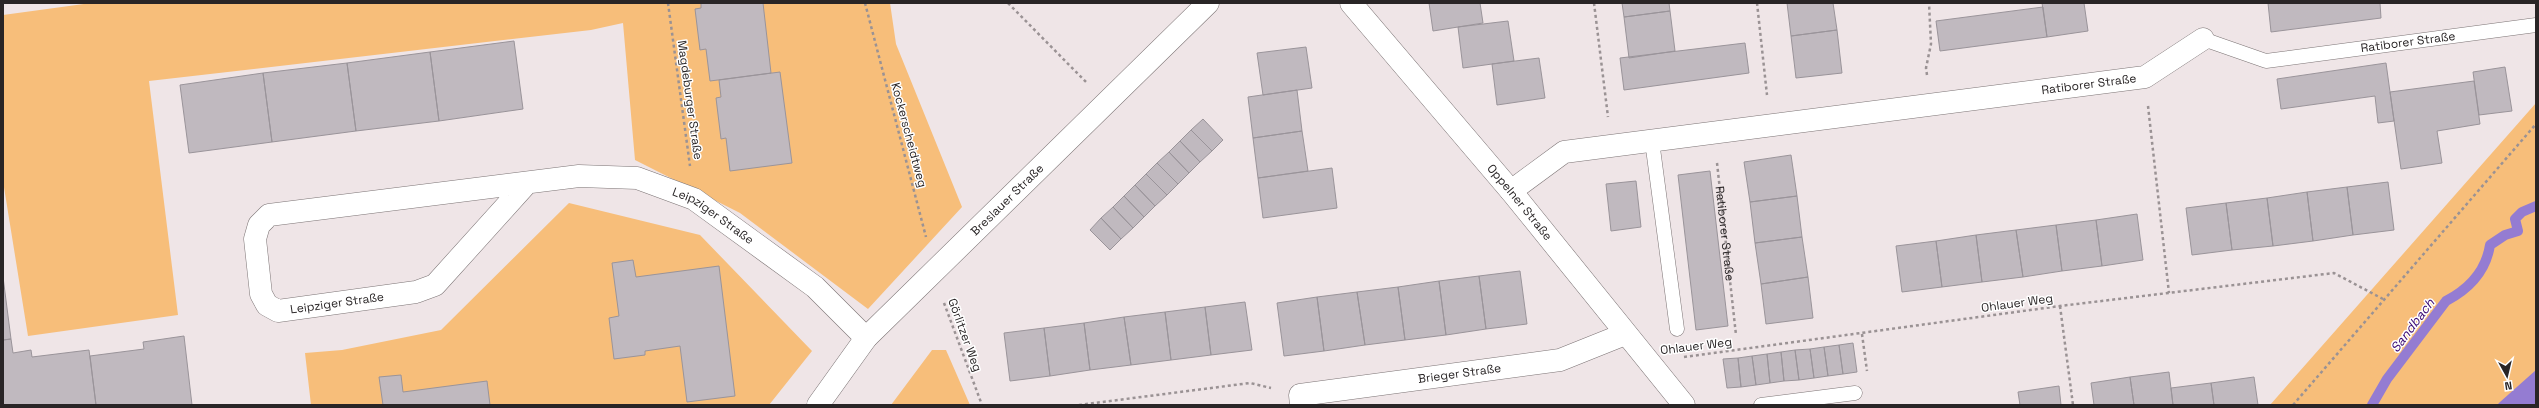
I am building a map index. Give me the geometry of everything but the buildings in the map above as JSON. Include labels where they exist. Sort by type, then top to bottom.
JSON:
[{"type":"street","name":"Breslauer Straße","points":[[818,405],[866,338],[1208,3]]},
{"type":"street","name":"Oppelner Straße","points":[[1351,3],[1511,191],[1625,334],[1684,405]]},
{"type":"street","name":"Ratiborer Straße","points":[[1511,191],[1564,152],[1930,106],[2145,77],[2203,39]]},
{"type":"street","name":"Leipziger Straße","points":[[527,183],[435,285],[416,292],[278,311],[267,305],[261,294],[254,239],[259,225],[269,215],[579,176],[637,178],[694,199],[815,287],[866,338]]},
{"type":"street","name":"Brieger Straße","points":[[1301,400],[1560,360],[1625,334]]},
{"type":"lane","name":"Ratiborer Straße","points":[[2203,39],[2266,62],[2536,25]]},
{"type":"lane","points":[[1652,141],[1677,329]]},
{"type":"lane","points":[[1760,405],[1855,393]]},
{"type":"path","name":"Magdeburger Straße","points":[[668,3],[694,199]]},
{"type":"path","name":"Kockerscheidtweg","points":[[865,3],[923,223],[932,272]]},
{"type":"path","points":[[1008,3],[1106,102]]},
{"type":"path","points":[[1594,3],[1612,145]]},
{"type":"path","points":[[1757,3],[1770,126]]},
{"type":"path","points":[[1929,3],[1931,44],[1926,68],[1930,106]]},
{"type":"path","points":[[2145,77],[2169,293]]},
{"type":"path","points":[[2292,405],[2383,298],[2536,124]]},
{"type":"path","name":"Ratiborer Straße","points":[[1714,132],[1736,335]]},
{"type":"path","name":"Görlitzer Weg","points":[[932,272],[982,405]]},
{"type":"path","name":"Ohlauer Weg","points":[[1648,361],[2060,306],[2334,273],[2383,298]]},
{"type":"path","points":[[2060,306],[2073,405]]},
{"type":"path","points":[[1079,405],[1250,383],[1301,400]]},
{"type":"shaded area","points":[[91,3],[890,3],[896,44],[962,207],[868,309],[740,213],[635,160],[623,23],[591,30],[149,81],[178,315],[28,336],[3,181],[3,15]]},
{"type":"shaded area","points":[[2536,103],[2536,405],[2270,405]]},
{"type":"shaded area","points":[[569,203],[700,235],[812,351],[769,405],[311,405],[305,353],[342,350],[441,330]]},
{"type":"shaded area","points":[[932,350],[946,350],[970,405],[891,405]]},
{"type":"shaded area","points":[[2536,370],[2536,405],[2497,405],[2500,402]]},
{"type":"waterway","name":"Sandbach","points":[[2372,405],[2387,379],[2446,301],[2462,291],[2475,278],[2485,263],[2490,245],[2505,235],[2518,231],[2515,219],[2522,212],[2536,206]]}]
